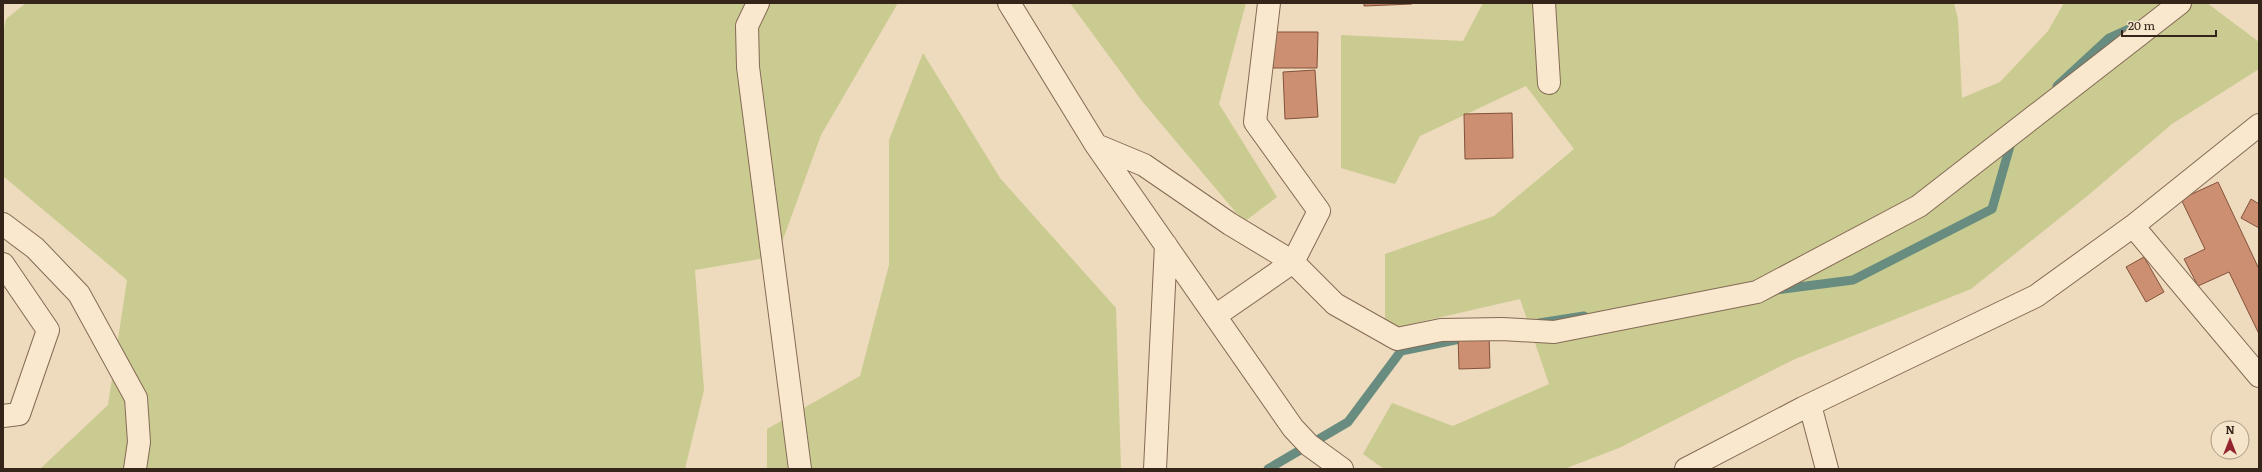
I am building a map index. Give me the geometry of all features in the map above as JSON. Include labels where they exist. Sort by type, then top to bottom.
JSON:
[{"type":"street","points":[[758,3],[746,26],[748,67],[800,469]]},
{"type":"street","points":[[1009,3],[1096,145],[1293,428],[1309,445],[1342,469]]},
{"type":"street","points":[[1215,316],[1293,262],[1319,211],[1255,122],[1268,3]]},
{"type":"street","points":[[1544,3],[1549,82]]},
{"type":"street","points":[[1096,145],[1144,165],[1230,224],[1293,262],[1335,304],[1397,339],[1441,330],[1502,329],[1554,332],[1757,292],[1919,206],[2180,3]]},
{"type":"street","points":[[1686,469],[1810,405],[2036,296],[2133,226],[2259,125]]},
{"type":"street","points":[[3,224],[35,248],[79,294],[136,398],[138,442],[135,469]]},
{"type":"street","points":[[2133,226],[2259,376]]},
{"type":"street","points":[[1155,469],[1166,245]]},
{"type":"street","points":[[3,264],[48,330],[19,414],[3,416]]},
{"type":"street","points":[[1810,405],[1827,469]]},
{"type":"green space","points":[[26,3],[898,3],[821,135],[777,256],[695,270],[704,390],[685,469],[40,469],[108,405],[127,280],[3,176],[3,34],[6,19]]},
{"type":"green space","points":[[1070,3],[1246,3],[1219,104],[1277,197],[1244,222],[1142,101]]},
{"type":"green space","points":[[1483,3],[1954,3],[1958,19],[1962,98],[2000,82],[2048,31],[2064,3],[2207,3],[2259,42],[2259,69],[2172,124],[2086,197],[1971,289],[1795,359],[1619,448],[1564,469],[1384,469],[1363,454],[1392,403],[1453,426],[1549,384],[1520,299],[1385,330],[1385,254],[1494,216],[1574,149],[1526,86],[1420,136],[1395,184],[1341,168],[1341,35],[1463,41]]},
{"type":"green space","points":[[923,53],[1000,178],[1116,308],[1121,469],[767,469],[767,429],[860,376],[889,265],[889,140]]},
{"type":"building","points":[[1364,3],[1412,3],[1412,4],[1364,6]]},
{"type":"building","points":[[1274,32],[1318,32],[1317,68],[1273,68]]},
{"type":"building","points":[[1315,70],[1318,117],[1285,119],[1283,72]]},
{"type":"building","points":[[1512,113],[1513,158],[1465,159],[1464,114]]},
{"type":"building","points":[[2218,182],[2259,269],[2259,334],[2229,272],[2198,286],[2184,259],[2205,249],[2181,199]]},
{"type":"building","points":[[2251,199],[2259,204],[2259,228],[2241,218]]},
{"type":"building","points":[[2144,257],[2164,292],[2146,302],[2126,267]]},
{"type":"building","points":[[1489,334],[1490,368],[1459,369],[1458,335]]},
{"type":"waterway","points":[[2057,86],[2109,38],[2140,24]]},
{"type":"waterway","points":[[1775,290],[1853,280],[1992,209],[2012,139]]},
{"type":"waterway","points":[[1539,323],[1584,316]]},
{"type":"waterway","points":[[1268,469],[1348,422],[1401,351],[1460,339]]}]
